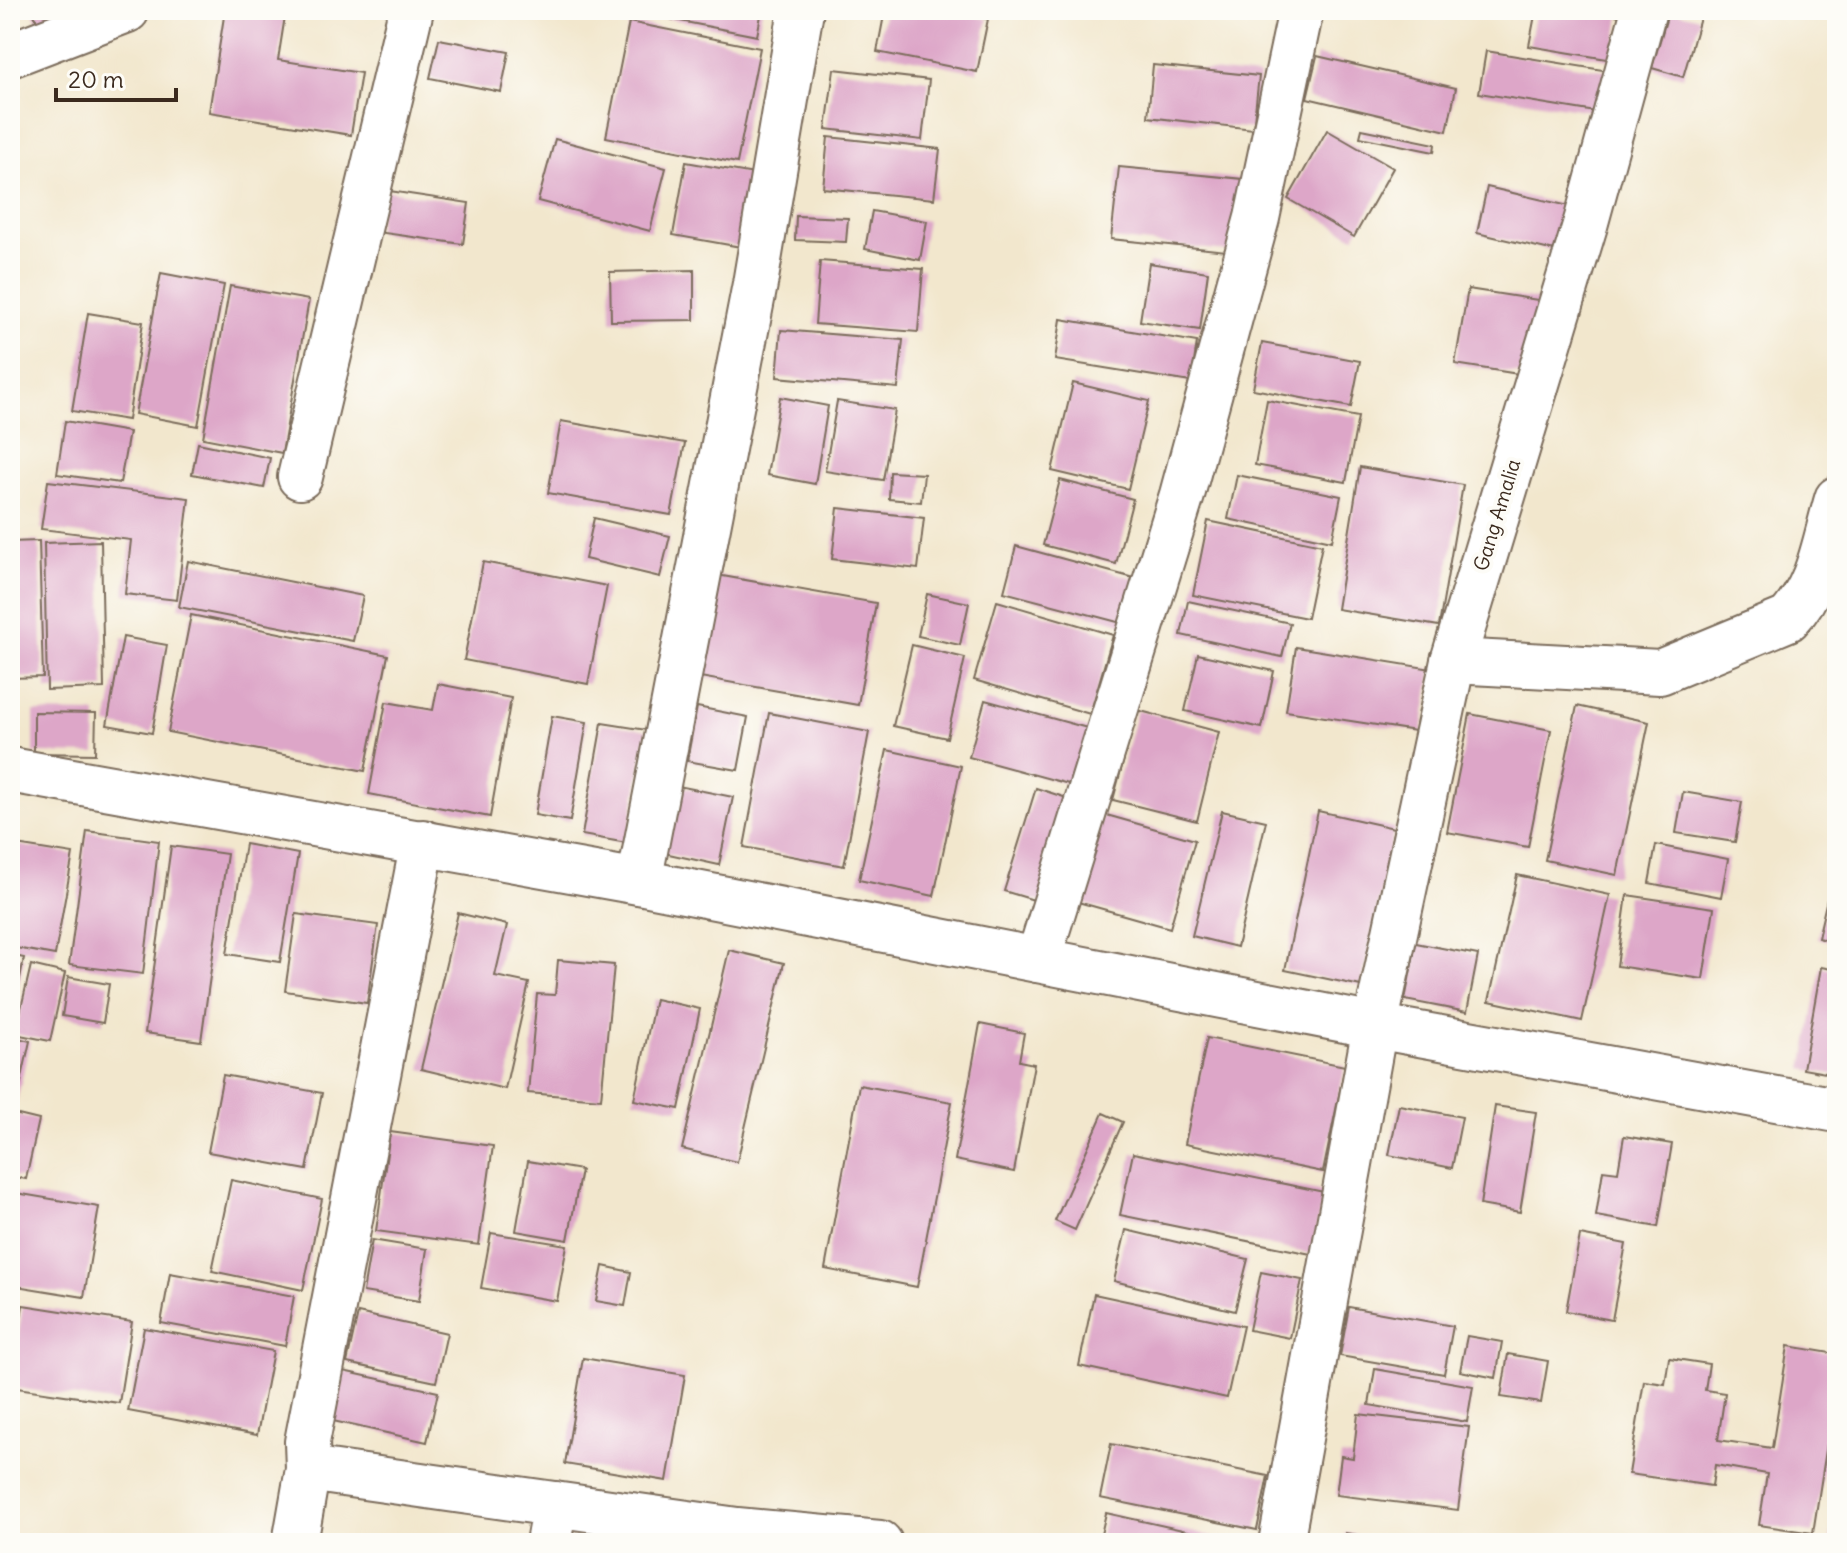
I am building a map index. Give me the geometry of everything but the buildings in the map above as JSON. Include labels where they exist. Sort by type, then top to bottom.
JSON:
[{"type":"street","points":[[10,55],[127,10]]},
{"type":"street","points":[[300,477],[411,10]]},
{"type":"street","points":[[639,882],[755,284],[801,10]]},
{"type":"street","points":[[1038,960],[1182,495],[1257,218],[1301,10]]},
{"type":"street","name":"Gang Amalia","points":[[1281,1543],[1375,1026],[1453,661],[1586,222],[1644,10]]},
{"type":"street","points":[[1453,661],[1627,673],[1660,672],[1681,666],[1788,619],[1797,610],[1814,583],[1837,499]]},
{"type":"street","points":[[10,770],[639,882],[1375,1026],[1837,1110]]},
{"type":"street","points":[[295,1543],[308,1469],[307,1442],[423,842]]},
{"type":"street","points":[[308,1469],[552,1524],[737,1530],[880,1543]]}]
